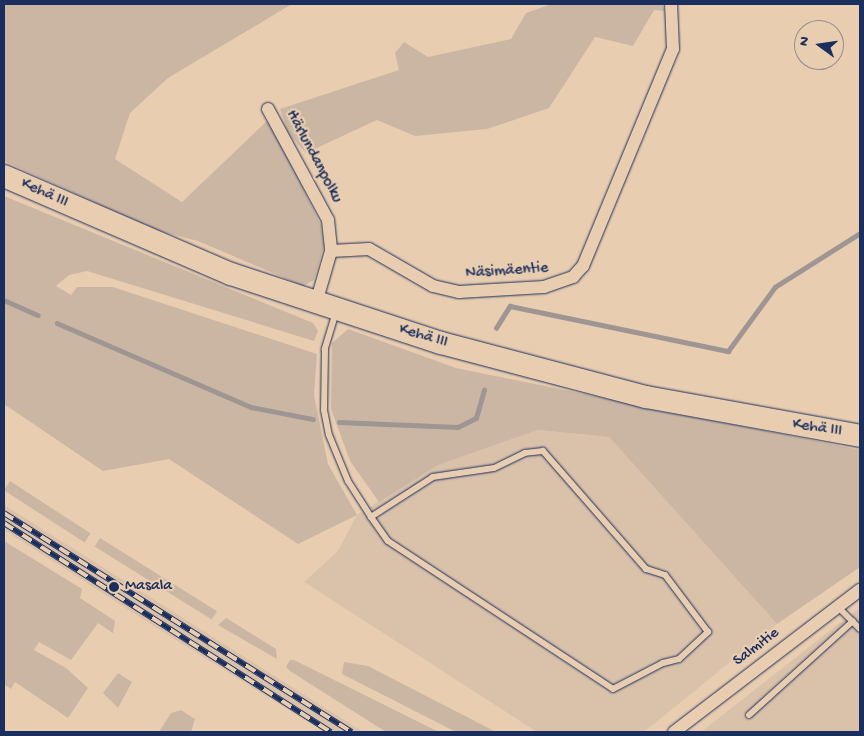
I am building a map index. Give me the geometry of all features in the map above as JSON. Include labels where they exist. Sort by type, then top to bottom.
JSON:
[{"type":"highway","name":"Kehä III","points":[[4,176],[127,231],[326,307],[636,394],[860,436]]},
{"type":"street","name":"Näsimäentie","points":[[331,251],[369,249],[417,279],[459,292],[544,287],[573,277],[583,266],[673,49],[671,4]]},
{"type":"street","name":"Härlundanpolku","points":[[268,109],[318,196],[328,220],[331,251]]},
{"type":"street","points":[[326,307],[331,251]]},
{"type":"street","name":"Salmitie","points":[[674,732],[860,590]]},
{"type":"lane","points":[[326,307],[324,410],[337,457],[371,517],[388,541],[613,689],[663,662],[679,659],[708,632],[665,575],[646,569],[543,450],[525,453],[494,468],[433,477],[371,517]]},
{"type":"lane","points":[[838,607],[860,629]]},
{"type":"lane","points":[[749,715],[853,621]]},
{"type":"shaded area","points":[[4,4],[292,4],[168,78],[130,113],[115,159],[182,202],[269,119],[321,225],[324,246],[314,280],[303,286],[198,241],[155,230],[4,161]]},
{"type":"shaded area","points":[[552,4],[662,4],[665,11],[654,10],[633,46],[595,37],[549,108],[487,129],[415,136],[377,120],[306,153],[288,133],[280,109],[399,70],[395,53],[404,42],[428,57],[511,39],[526,13]]},
{"type":"shaded area","points":[[4,196],[313,323],[318,331],[314,341],[87,271],[69,275],[56,286],[71,295],[77,287],[113,287],[317,354],[314,395],[328,464],[357,515],[298,544],[169,459],[103,471],[4,404]]},
{"type":"shaded area","points":[[348,329],[456,368],[860,450],[860,567],[777,624],[609,437],[538,430],[438,465],[379,502],[350,461],[331,409],[332,343]]},
{"type":"shaded area","points":[[538,430],[609,437],[777,624],[644,732],[537,732],[304,582],[338,551],[357,515],[438,465]]},
{"type":"shaded area","points":[[10,481],[91,533],[85,543],[4,490]]},
{"type":"shaded area","points":[[4,505],[363,732],[324,732],[168,635],[4,530]]},
{"type":"shaded area","points":[[100,538],[217,611],[212,620],[95,546]]},
{"type":"shaded area","points":[[4,541],[82,589],[80,598],[115,621],[113,633],[98,623],[71,660],[39,642],[34,650],[66,668],[88,688],[68,718],[15,682],[11,689],[4,684]]},
{"type":"shaded area","points":[[860,608],[860,732],[701,732],[841,622]]},
{"type":"shaded area","points":[[226,618],[276,649],[277,659],[218,625]]},
{"type":"shaded area","points":[[290,660],[294,660],[439,732],[386,732],[290,671],[286,667]]},
{"type":"shaded area","points":[[344,662],[368,666],[496,732],[456,732],[342,674]]},
{"type":"shaded area","points":[[118,673],[132,682],[118,708],[103,693]]},
{"type":"shaded area","points":[[181,710],[195,719],[191,732],[159,732],[171,713]]},
{"type":"waterway","points":[[496,328],[510,306],[728,351],[775,287],[860,233]]},
{"type":"waterway","points":[[4,300],[38,315]]},
{"type":"waterway","points":[[57,323],[251,407],[313,419]]},
{"type":"waterway","points":[[339,422],[458,427],[476,418],[484,390]]},
{"type":"railway","points":[[4,513],[352,732]]},
{"type":"railway","points":[[4,523],[331,732]]},
{"type":"place","name":"Masala","points":[[114,587]]}]
